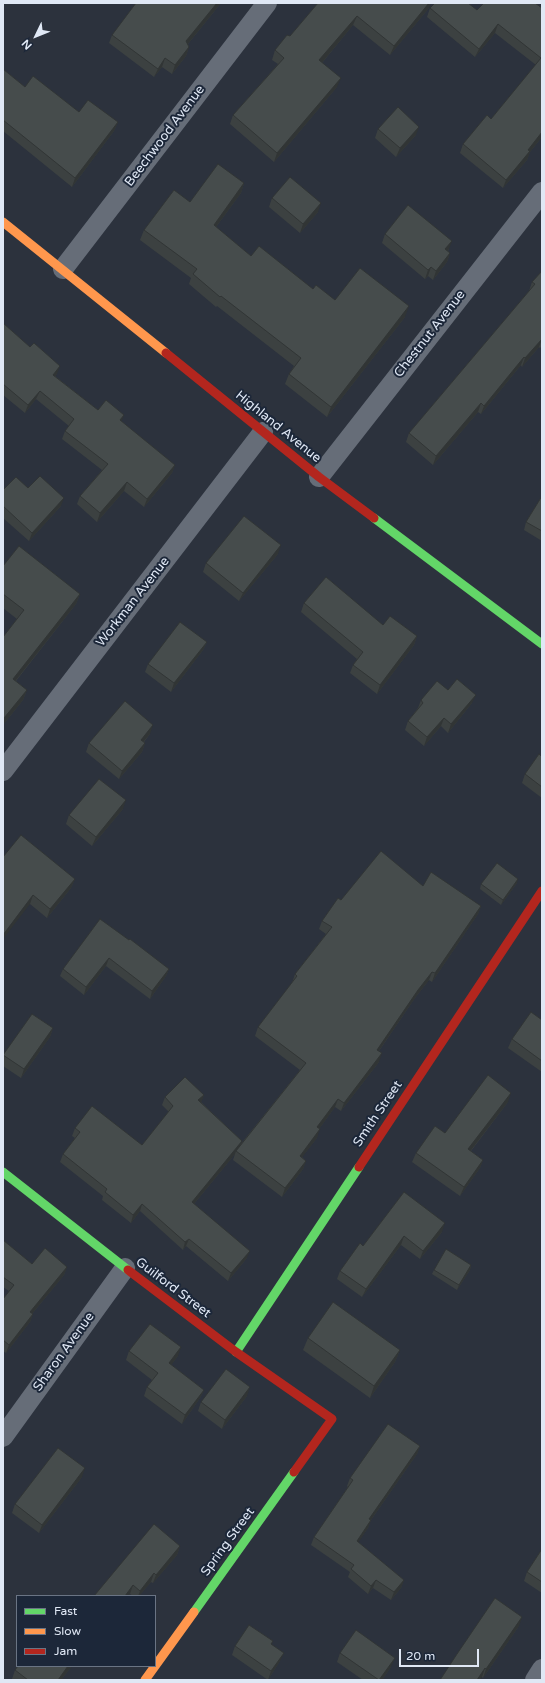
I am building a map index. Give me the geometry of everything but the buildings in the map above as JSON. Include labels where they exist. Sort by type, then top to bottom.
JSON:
[{"type":"street","name":"Beechwood Avenue","points":[[63,269],[267,3]]},
{"type":"street","name":"Chestnut Avenue","points":[[319,476],[542,192]]},
{"type":"street","name":"Highland Avenue","points":[[3,222],[319,476],[542,644]]},
{"type":"street","name":"Workman Avenue","points":[[3,771],[263,432]]},
{"type":"street","name":"Smith Street","points":[[236,1352],[542,891]]},
{"type":"street","name":"Guilford Street","points":[[3,1172],[125,1268],[236,1352],[332,1419]]},
{"type":"street","name":"Sharon Avenue","points":[[3,1437],[125,1268]]},
{"type":"street","name":"Spring Street","points":[[156,1665],[332,1419]]},
{"type":"street","name":"Spring Street","points":[[145,1680],[154,1667]]},
{"type":"street","points":[[535,1680],[542,1669]]},
{"type":"traffic: fast","points":[[374,518],[542,644]]},
{"type":"traffic: fast","points":[[236,1352],[359,1167]]},
{"type":"traffic: fast","points":[[3,1172],[128,1270]]},
{"type":"traffic: fast","points":[[194,1612],[294,1472]]},
{"type":"traffic: slow","points":[[3,222],[166,353]]},
{"type":"traffic: slow","points":[[156,1665],[194,1612]]},
{"type":"traffic: slow","points":[[145,1680],[154,1667]]},
{"type":"traffic: jam","points":[[166,353],[319,477],[374,518]]},
{"type":"traffic: jam","points":[[359,1167],[542,891]]},
{"type":"traffic: jam","points":[[128,1270],[236,1352],[332,1419],[294,1472]]}]
